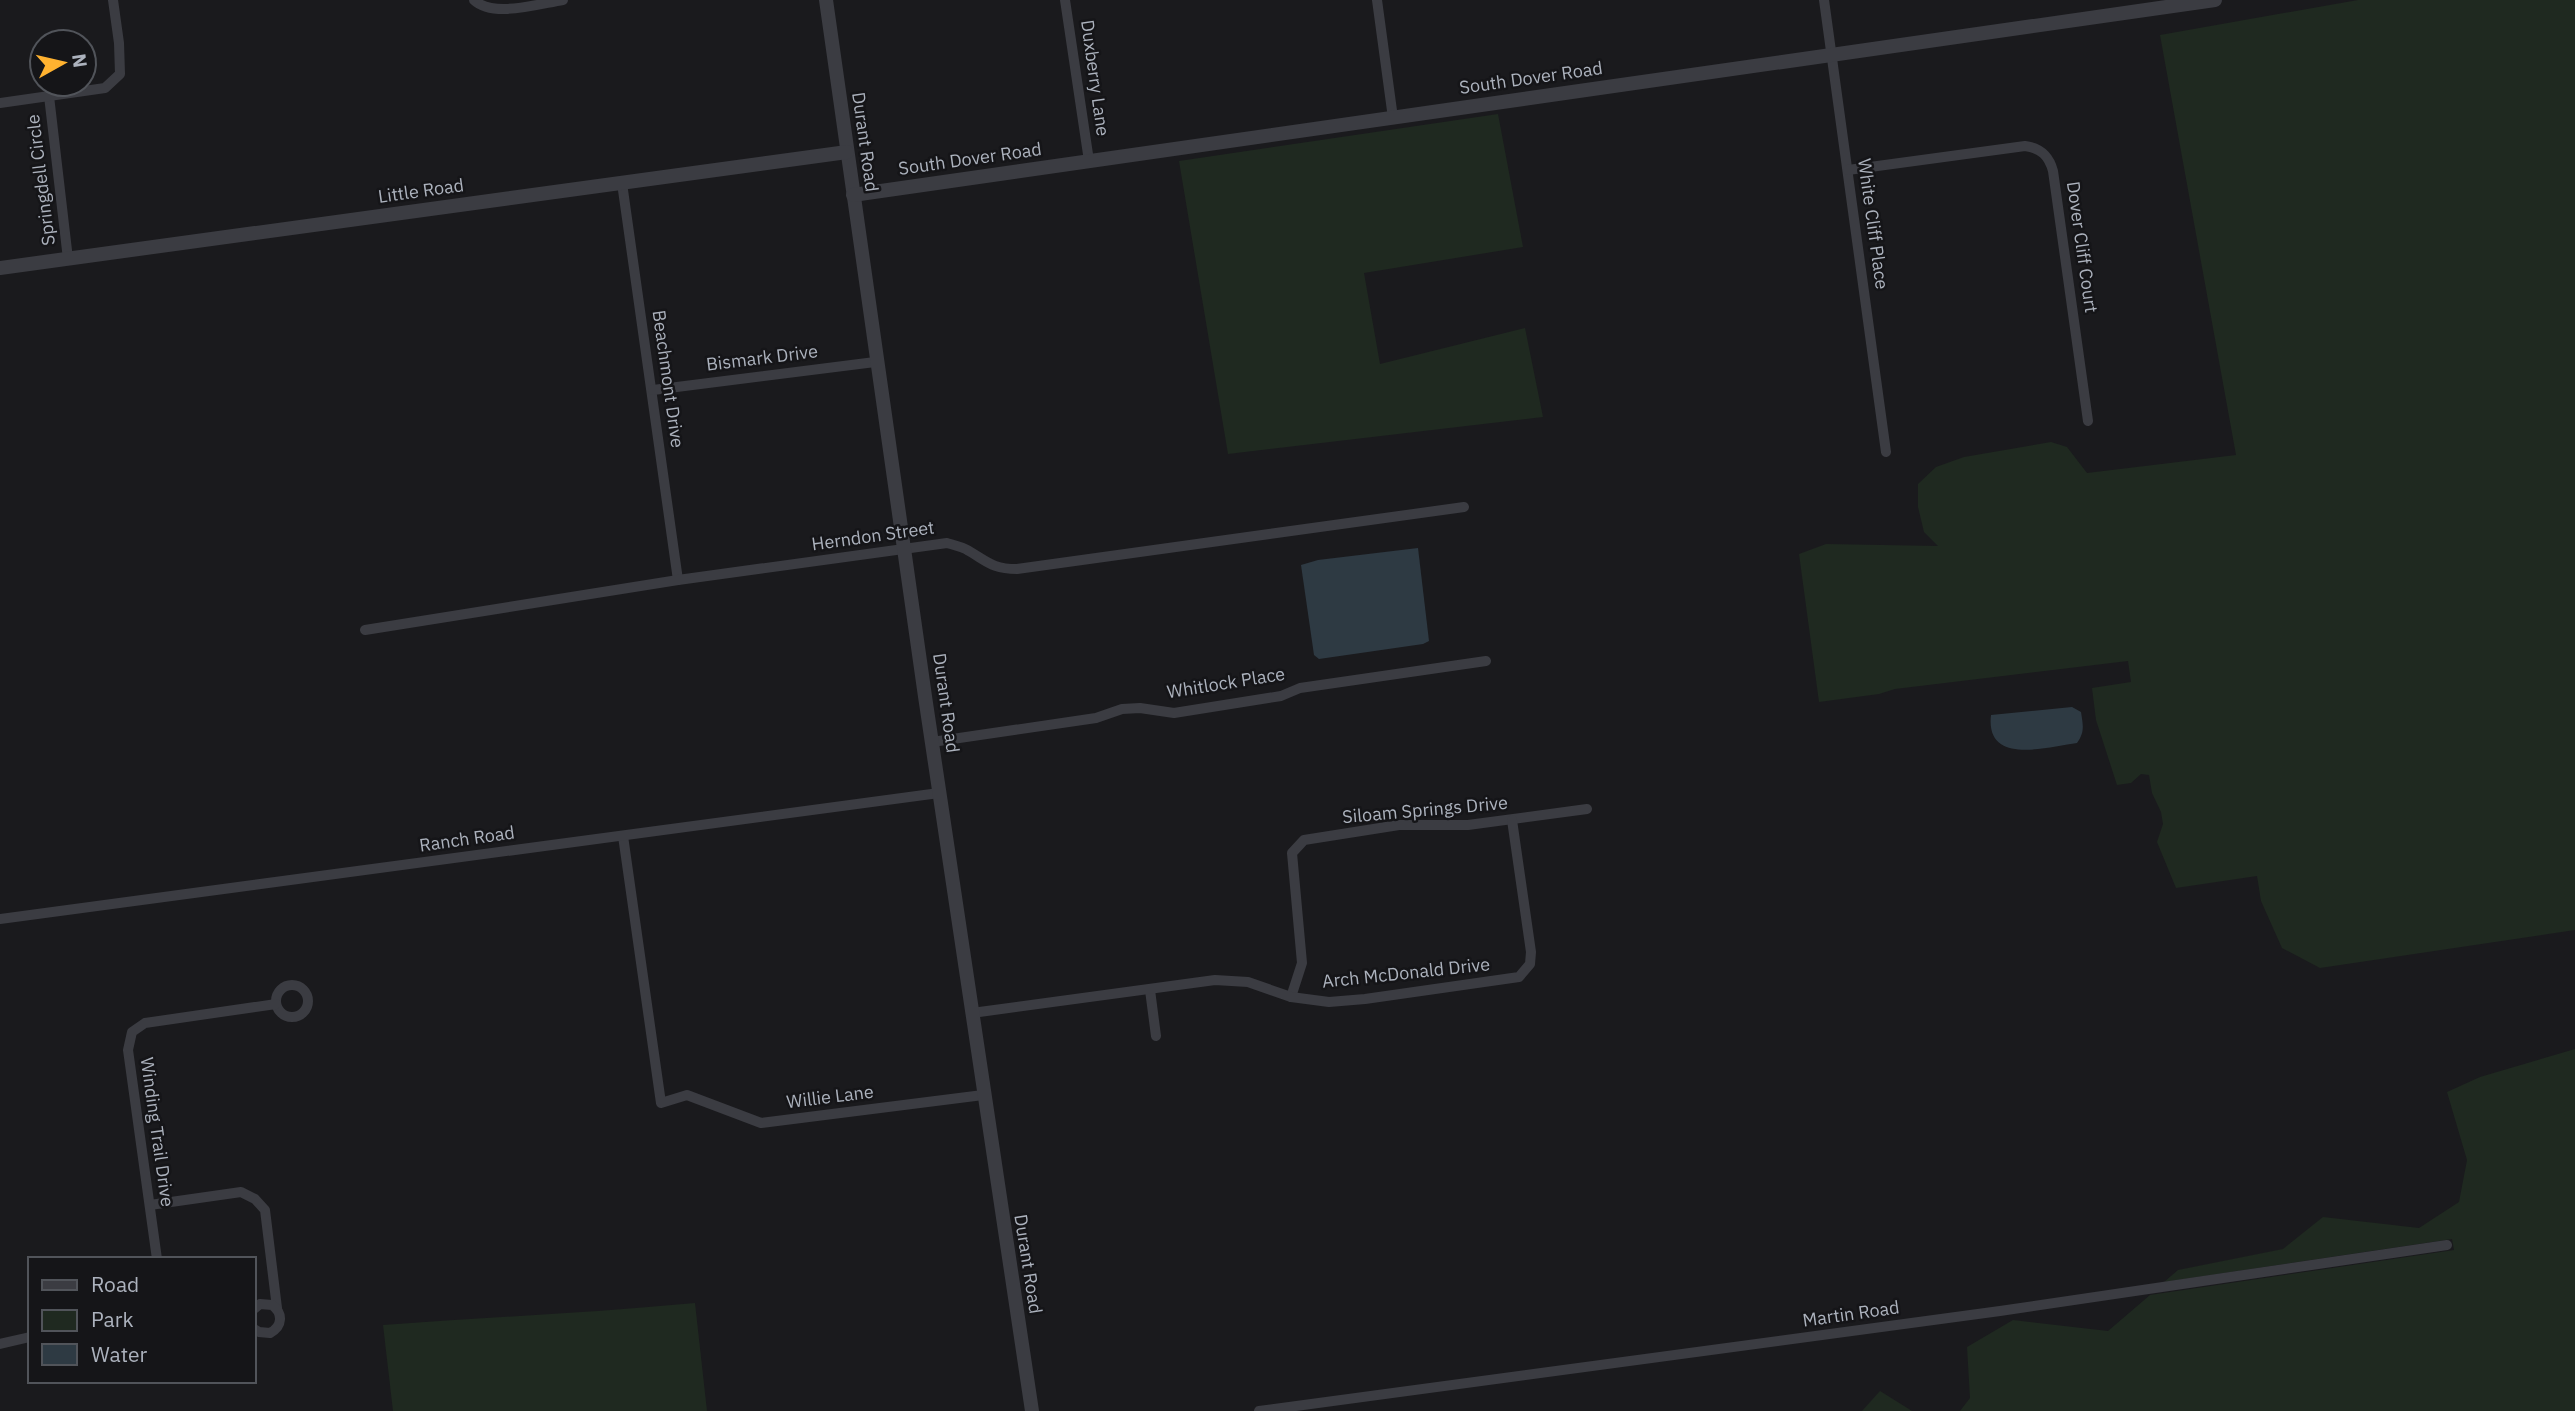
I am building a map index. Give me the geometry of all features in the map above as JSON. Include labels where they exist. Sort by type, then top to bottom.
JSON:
[{"type":"street","name":"Springdell Circle","points":[[98,89],[105,88],[120,74],[113,0]]},
{"type":"street","points":[[474,0],[485,8],[496,10],[563,0]]},
{"type":"street","name":"Durant Road","points":[[826,0],[983,1095],[1032,1411]]},
{"type":"street","name":"Duxberry Lane","points":[[1065,0],[1089,161]]},
{"type":"street","points":[[1377,0],[1393,118]]},
{"type":"street","name":"White Cliff Place","points":[[1824,0],[1886,452]]},
{"type":"street","name":"South Dover Road","points":[[853,195],[2215,0]]},
{"type":"street","name":"Springdell Circle","points":[[0,103],[35,98]]},
{"type":"street","name":"Springdell Circle","points":[[49,98],[68,259]]},
{"type":"street","name":"Dover Cliff Court","points":[[1848,170],[2025,146],[2045,153],[2053,172],[2088,421]]},
{"type":"street","name":"Little Road","points":[[0,268],[847,152]]},
{"type":"street","name":"Beachmont Drive","points":[[622,183],[678,580]]},
{"type":"street","name":"Bismark Drive","points":[[653,390],[876,362]]},
{"type":"street","name":"Herndon Street","points":[[365,629],[678,580],[947,543],[967,549],[987,564],[1004,569],[1017,569],[1464,507]]},
{"type":"street","name":"Whitlock Place","points":[[932,742],[1096,718],[1122,709],[1140,708],[1174,713],[1281,696],[1300,688],[1486,661]]},
{"type":"street","name":"Ranch Road","points":[[0,919],[939,793]]},
{"type":"street","name":"Siloam Springs Drive","points":[[1291,997],[1302,963],[1292,853],[1304,840],[1399,825],[1468,825],[1587,809]]},
{"type":"street","name":"Arch McDonald Drive","points":[[972,1013],[1230,980],[1248,982],[1291,997],[1329,1002],[1510,979],[1524,973],[1530,964],[1531,952],[1512,820]]},
{"type":"street","name":"Willie Lane","points":[[623,836],[661,1103],[687,1095],[761,1124],[983,1095]]},
{"type":"street","points":[[1150,990],[1156,1036]]},
{"type":"street","name":"Winding Trail Drive","points":[[158,1257],[128,1050],[132,1032],[145,1023],[276,1004]]},
{"type":"street","points":[[150,1205],[241,1192],[255,1199],[265,1210],[276,1308],[281,1320],[275,1330],[264,1334],[256,1329]]},
{"type":"street","name":"Martin Road","points":[[1259,1411],[2000,1311],[2447,1245]]},
{"type":"street","points":[[256,1308],[266,1303],[276,1308]]},
{"type":"street","points":[[0,1344],[28,1337]]},
{"type":"green space","points":[[2358,0],[2575,0],[2575,930],[2320,968],[2282,948],[2261,901],[2257,876],[2176,888],[2157,842],[2163,824],[2149,775],[2141,774],[2131,783],[2117,785],[2096,720],[2092,688],[2131,682],[2128,661],[1895,689],[1879,694],[1819,702],[1799,554],[1826,544],[1938,546],[1924,532],[1918,507],[1918,484],[1936,467],[1964,457],[2051,442],[2067,447],[2087,473],[2236,455],[2160,35]]},
{"type":"green space","points":[[1498,114],[1523,247],[1364,273],[1380,364],[1525,328],[1543,417],[1228,454],[1179,161]]},
{"type":"green space","points":[[2575,1049],[2575,1411],[1960,1411],[1970,1398],[1967,1347],[2013,1320],[2108,1331],[2150,1295],[2454,1250],[2452,1239],[2164,1282],[2178,1270],[2283,1249],[2323,1217],[2419,1228],[2459,1202],[2467,1160],[2447,1092],[2480,1077]]},
{"type":"green space","points":[[695,1303],[707,1411],[393,1411],[383,1325]]},
{"type":"green space","points":[[1880,1391],[1912,1411],[1862,1411]]},
{"type":"water","points":[[1418,548],[1429,641],[1319,659],[1314,655],[1301,565],[1318,560]]},
{"type":"water","points":[[2072,707],[2081,712],[2082,732],[2077,743],[2021,750],[1998,741],[1992,731],[1991,715]]}]
